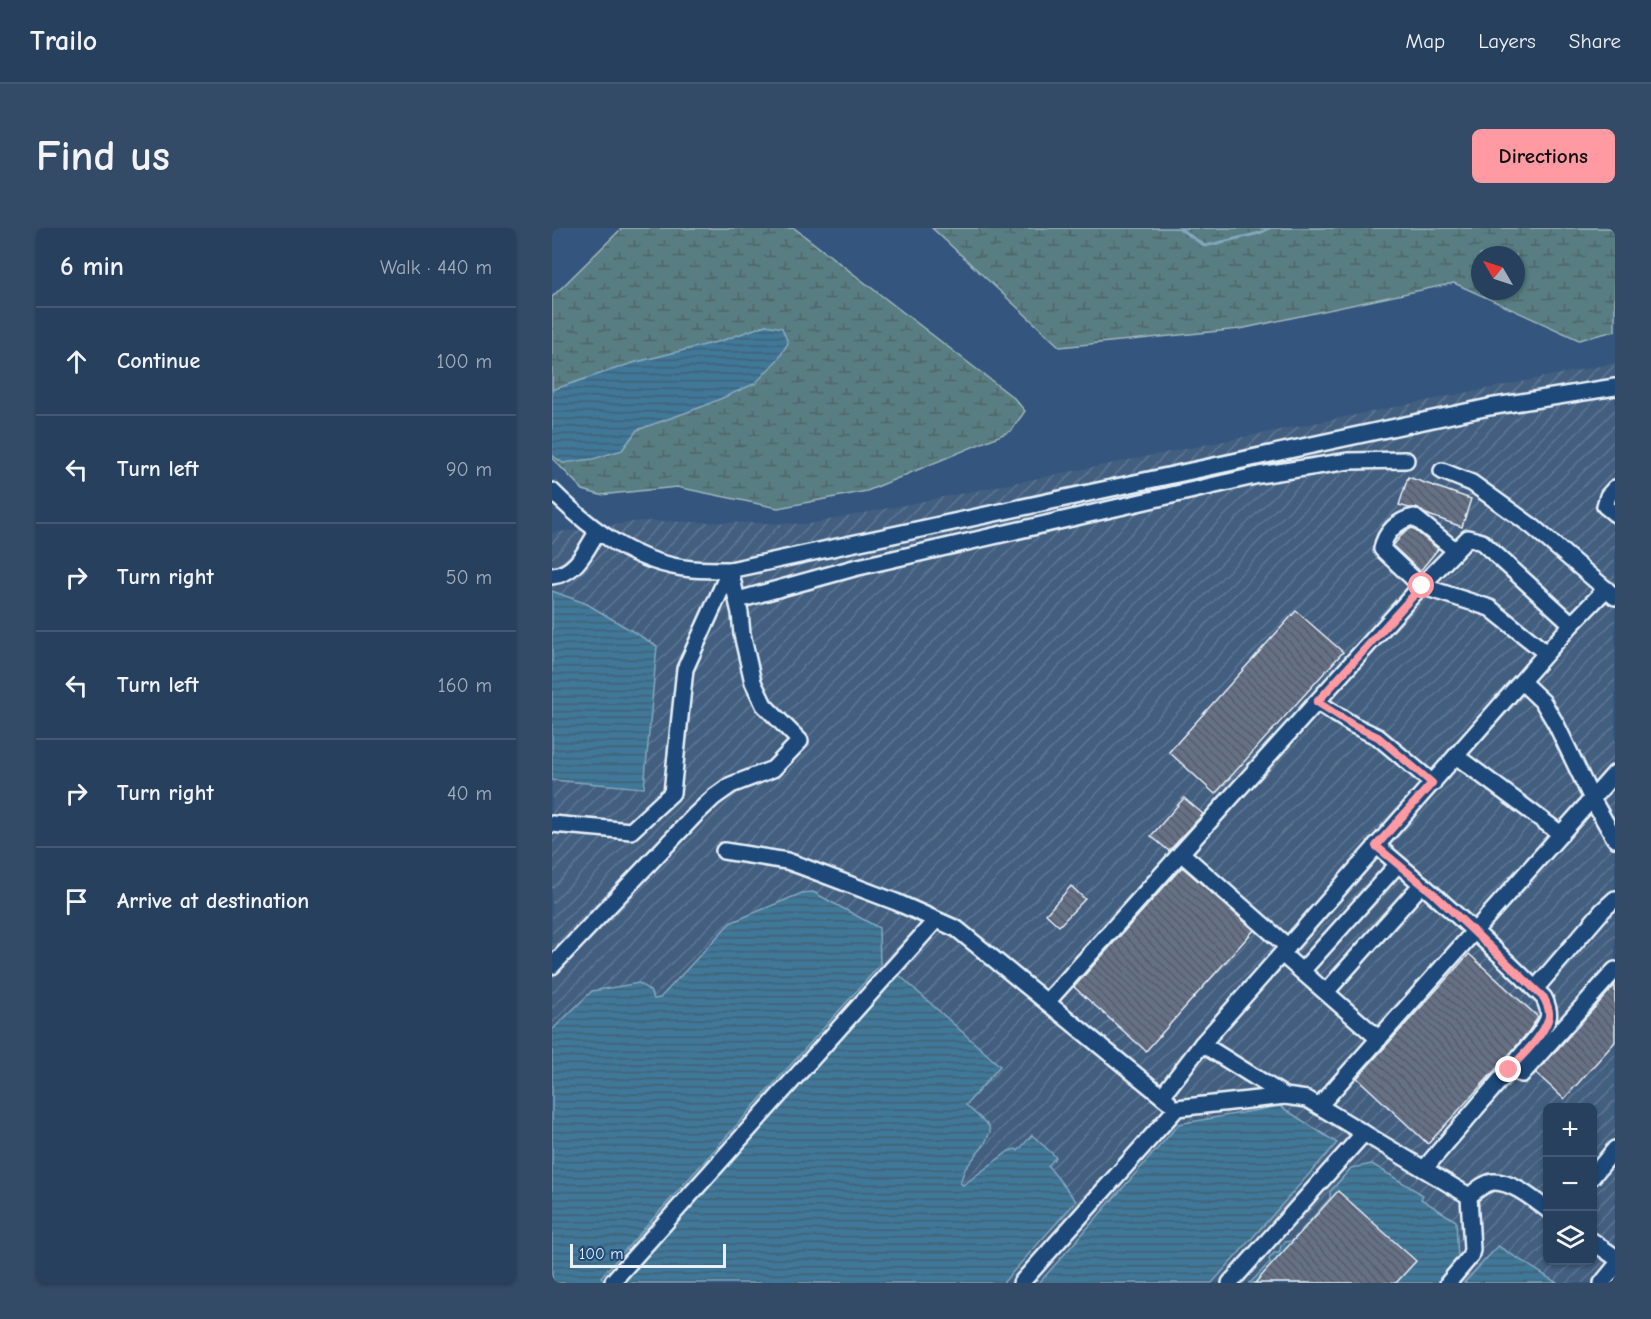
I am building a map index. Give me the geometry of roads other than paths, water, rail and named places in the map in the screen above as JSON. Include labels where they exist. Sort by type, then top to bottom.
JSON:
[{"type":"street","points":[[552,491],[597,532],[630,552],[652,560],[691,569],[730,570],[1489,406],[1615,387]]},
{"type":"street","points":[[738,600],[854,568],[1259,475],[1349,461],[1406,460]]},
{"type":"street","points":[[1162,1096],[1202,1044],[1572,624],[1610,593],[1515,514],[1472,483],[1442,471]]},
{"type":"street","points":[[1615,488],[1608,496],[1605,506],[1615,514]]},
{"type":"street","points":[[1455,550],[1414,517],[1404,519],[1390,531],[1384,539],[1382,549],[1422,586],[1490,608],[1546,654]]},
{"type":"street","points":[[552,576],[563,575],[577,564],[597,532]]},
{"type":"street","points":[[1047,1002],[1422,586],[1468,538],[1482,542],[1572,624]]},
{"type":"street","points":[[552,966],[694,815],[732,784],[773,769],[800,741],[764,705],[753,682],[742,633],[738,600],[730,570]]},
{"type":"street","points":[[552,824],[631,831],[672,793],[685,669],[730,570]]},
{"type":"street","points":[[1522,682],[1543,702],[1615,839]]},
{"type":"street","points":[[1317,702],[1353,725],[1378,737],[1432,783]]},
{"type":"street","points":[[1456,756],[1561,834]]},
{"type":"street","points":[[1319,1106],[1615,773]]},
{"type":"street","points":[[1376,846],[1474,931],[1544,998],[1549,1009],[1549,1019],[1537,1037],[1424,1169]]},
{"type":"street","points":[[724,851],[787,861],[896,902],[957,929],[1177,1108]]},
{"type":"street","points":[[1181,853],[1285,950],[1302,971],[1379,1039]]},
{"type":"street","points":[[1302,971],[1398,864]]},
{"type":"street","points":[[1326,992],[1422,884]]},
{"type":"street","points":[[1535,989],[1615,899]]},
{"type":"street","points":[[613,1281],[936,920]]},
{"type":"street","points":[[1509,1070],[1522,1074],[1615,970]]},
{"type":"street","points":[[1202,1044],[1285,1096]]},
{"type":"street","points":[[1021,1283],[1177,1108],[1285,1096],[1307,1099],[1469,1197]]},
{"type":"street","points":[[1230,1283],[1364,1133]]},
{"type":"street","points":[[1597,1172],[1615,1149]]},
{"type":"street","points":[[1469,1197],[1481,1186],[1493,1182],[1508,1185],[1543,1206]]},
{"type":"street","points":[[1449,1283],[1470,1257],[1472,1250],[1469,1197]]},
{"type":"street","points":[[1597,1244],[1615,1257]]},
{"type":"street","points":[[1602,1283],[1615,1267]]},
{"type":"waterway","points":[[1179,228],[1205,246],[1260,233],[1270,228]]}]
